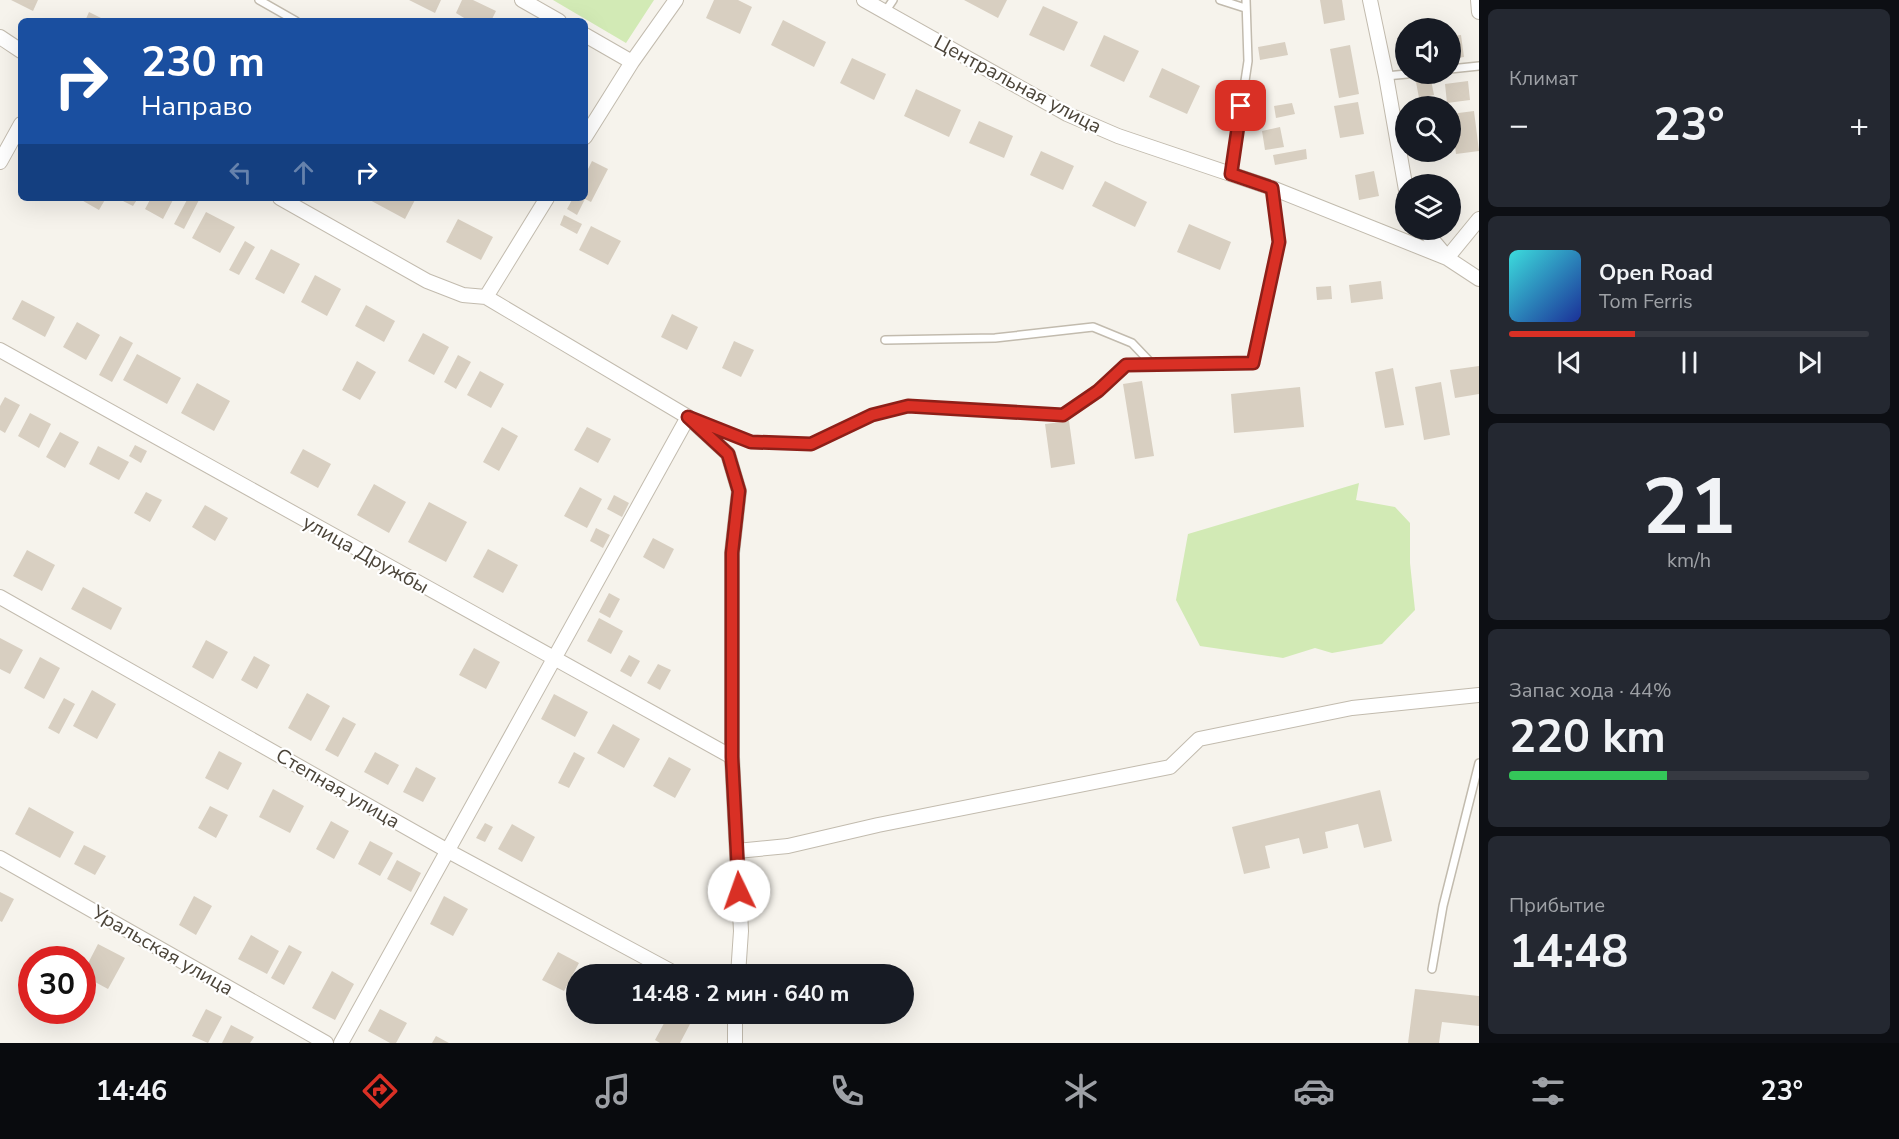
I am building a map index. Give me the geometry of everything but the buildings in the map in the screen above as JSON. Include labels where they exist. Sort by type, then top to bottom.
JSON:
[{"type":"street","points":[[522,0],[554,18]]},
{"type":"street","points":[[588,132],[632,62],[676,0]]},
{"type":"street","name":"Центральная улица","points":[[864,0],[1067,114],[1118,136],[1272,188],[1447,258]]},
{"type":"street","points":[[1370,0],[1403,174]]},
{"type":"street","points":[[1478,0],[1479,12]]},
{"type":"street","points":[[0,37],[18,49]]},
{"type":"street","points":[[588,37],[632,62]]},
{"type":"street","points":[[0,162],[18,129]]},
{"type":"street","points":[[285,201],[427,281],[463,295],[486,297],[688,417],[728,454],[739,491],[732,553],[732,757],[741,931],[739,964]]},
{"type":"street","points":[[486,297],[546,201]]},
{"type":"street","points":[[1447,258],[1479,219]]},
{"type":"street","points":[[1432,240],[1447,258],[1479,279]]},
{"type":"street","name":"улица Дружбы","points":[[0,350],[732,757]]},
{"type":"street","points":[[341,1043],[688,417]]},
{"type":"street","name":"Степная улица","points":[[0,597],[448,851],[658,964]]},
{"type":"street","points":[[736,851],[788,846],[878,825],[1170,767],[1199,739],[1352,708],[1479,695]]},
{"type":"street","name":"Уральская улица","points":[[0,858],[326,1043]]},
{"type":"street","points":[[735,1024],[735,1043]]},
{"type":"lane","points":[[259,0],[291,18]]},
{"type":"lane","points":[[885,12],[893,0]]},
{"type":"lane","points":[[1220,0],[1246,4],[1248,61],[1231,174]]},
{"type":"lane","points":[[1461,68],[1479,66]]},
{"type":"lane","points":[[1386,76],[1395,75]]},
{"type":"lane","points":[[688,417],[751,442],[811,444],[872,415],[908,406],[1063,415],[1098,391],[1126,365],[1253,363],[1279,242],[1272,188]]},
{"type":"lane","points":[[885,340],[995,338],[1093,327],[1132,343],[1153,364]]},
{"type":"lane","points":[[1432,969],[1443,906],[1479,763]]},
{"type":"green space","points":[[553,0],[654,0],[626,43],[588,21],[588,18],[584,18]]},
{"type":"green space","points":[[1359,483],[1356,500],[1395,507],[1410,523],[1410,563],[1415,610],[1382,644],[1332,653],[1315,648],[1283,658],[1200,646],[1176,600],[1188,534]]},
{"type":"route","points":[[739,891],[732,757],[732,553],[739,491],[728,454],[688,417],[751,442],[811,444],[872,415],[908,406],[1063,415],[1098,391],[1126,365],[1253,363],[1279,242],[1272,188],[1231,174],[1241,106]]}]
